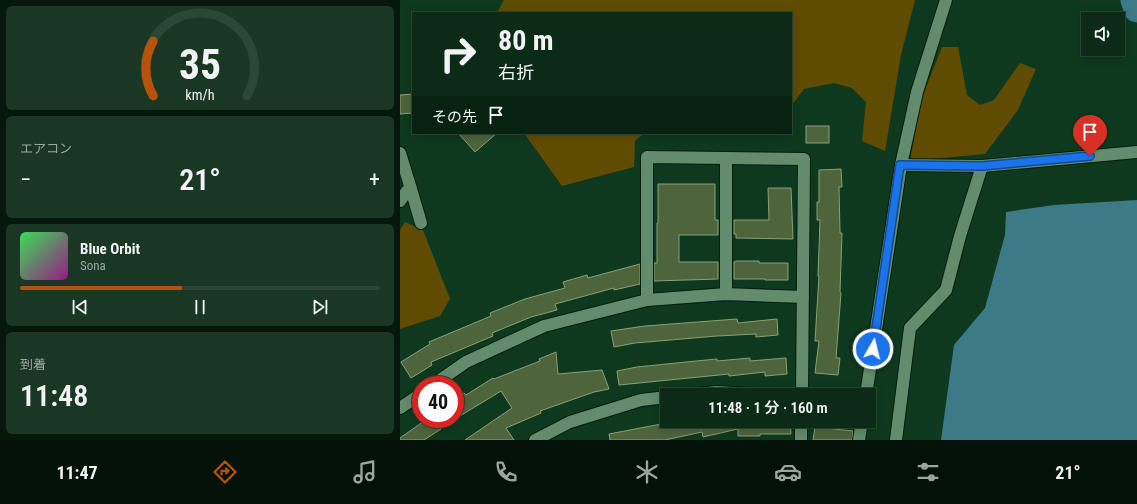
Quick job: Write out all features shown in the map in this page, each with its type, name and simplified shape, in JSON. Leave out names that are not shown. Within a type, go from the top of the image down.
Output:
[{"type":"street","points":[[867,388],[900,165],[917,92],[946,0]]},
{"type":"street","points":[[900,165],[982,166],[1137,152]]},
{"type":"street","points":[[400,153],[420,223]]},
{"type":"street","points":[[647,300],[647,156],[804,159],[802,388]]},
{"type":"street","points":[[726,158],[726,294]]},
{"type":"street","points":[[896,440],[910,328],[946,290],[960,236],[982,166]]},
{"type":"street","points":[[400,201],[407,191],[411,190]]},
{"type":"street","points":[[447,376],[466,362],[544,326],[647,300],[726,294],[802,297]]},
{"type":"street","points":[[535,440],[570,422],[641,400],[660,398]]},
{"type":"street","points":[[400,408],[412,400]]},
{"type":"street","points":[[801,440],[802,428]]},
{"type":"street","points":[[859,440],[861,428]]},
{"type":"shaded area","points":[[504,0],[915,0],[901,55],[885,151],[862,141],[866,102],[852,88],[834,83],[804,89],[792,105],[792,12],[498,12]]},
{"type":"shaded area","points":[[942,47],[958,47],[967,95],[980,105],[994,100],[1020,63],[1036,69],[1018,110],[985,154],[910,161],[921,100]]},
{"type":"shaded area","points":[[525,134],[643,134],[635,141],[634,167],[562,186]]},
{"type":"shaded area","points":[[405,222],[423,230],[450,299],[440,316],[400,329],[400,230]]},
{"type":"water","points":[[1137,200],[1137,440],[941,440],[954,345],[985,308],[1005,235],[1006,212],[1054,205]]},
{"type":"building","points":[[412,94],[412,113],[400,114],[400,95]]},
{"type":"building","points":[[806,126],[829,126],[829,143],[806,143]]},
{"type":"building","points":[[459,134],[496,134],[475,152]]},
{"type":"building","points":[[841,169],[842,187],[839,187],[840,233],[842,233],[841,293],[836,358],[840,358],[838,375],[815,373],[819,341],[815,341],[819,276],[820,220],[817,220],[817,202],[819,202],[819,170]]},
{"type":"building","points":[[658,184],[715,184],[715,220],[718,220],[718,235],[679,235],[679,262],[718,262],[718,279],[654,281],[654,263],[657,263]]},
{"type":"building","points":[[768,188],[791,188],[793,239],[736,238],[736,234],[734,234],[734,220],[769,220]]},
{"type":"building","points":[[734,262],[788,263],[788,280],[734,279]]},
{"type":"building","points":[[640,264],[640,284],[614,290],[614,288],[555,304],[557,310],[531,317],[492,333],[493,336],[431,362],[432,365],[411,378],[401,362],[430,344],[429,342],[491,316],[490,313],[525,299],[565,288],[563,282],[587,275],[588,278]]},
{"type":"building","points":[[737,319],[738,323],[777,319],[778,335],[756,337],[756,334],[717,336],[635,343],[614,347],[611,331],[645,326]]},
{"type":"building","points":[[556,352],[558,374],[602,370],[609,389],[594,392],[540,411],[541,413],[506,428],[514,440],[465,440],[512,408],[501,391],[464,414],[464,393],[466,395],[493,378],[494,379],[540,361],[539,359]]},
{"type":"building","points":[[750,358],[750,361],[786,358],[787,374],[765,376],[765,372],[729,376],[729,374],[619,385],[617,371],[637,367],[686,362]]},
{"type":"building","points":[[660,424],[660,428],[791,428],[791,434],[738,436],[738,429],[703,437],[702,432],[665,440],[610,440],[609,434]]},
{"type":"building","points":[[414,428],[441,429],[424,440],[400,440],[400,438]]},
{"type":"building","points":[[815,428],[853,431],[852,440],[813,440]]},
{"type":"waterway","points":[[1134,0],[1137,9]]},
{"type":"route","points":[[873,349],[900,165],[982,166],[1090,156]]}]
